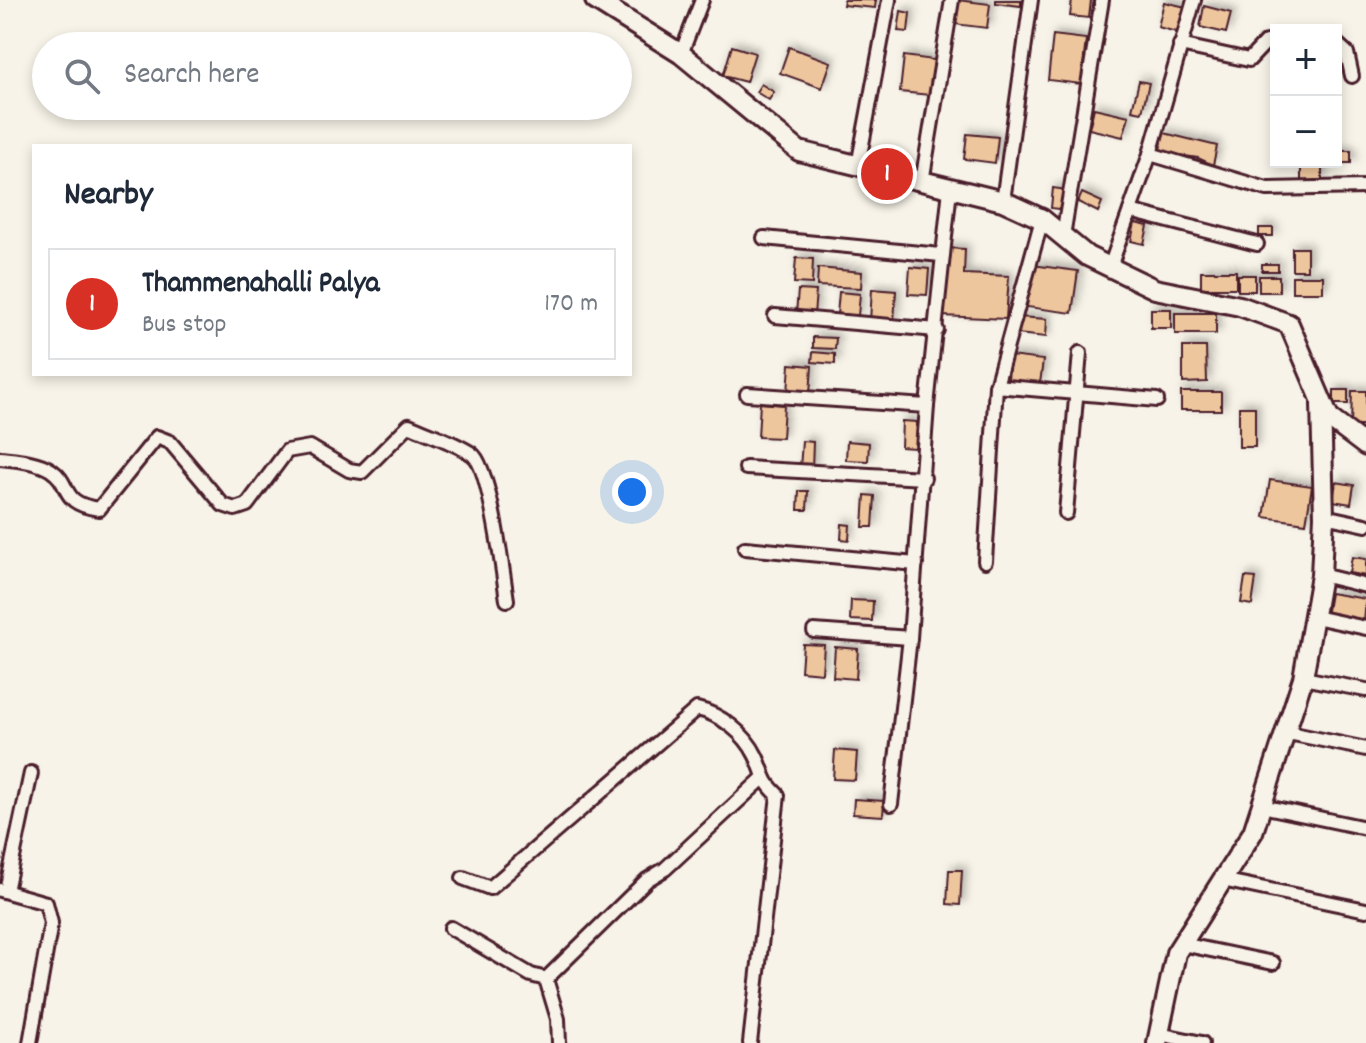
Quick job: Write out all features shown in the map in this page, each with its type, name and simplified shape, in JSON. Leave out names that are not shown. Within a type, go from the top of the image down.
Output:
[{"type":"street","points":[[595,0],[681,54],[799,151],[1003,201],[1042,219],[1087,256],[1155,289],[1240,306],[1289,324],[1329,418],[1366,446]]},
{"type":"street","points":[[681,54],[702,0]]},
{"type":"street","points":[[858,166],[889,0]]},
{"type":"street","points":[[922,182],[952,0]]},
{"type":"street","points":[[1003,201],[1031,0]]},
{"type":"street","points":[[1063,236],[1102,0]]},
{"type":"street","points":[[1110,267],[1150,154],[1194,0]]},
{"type":"street","points":[[1180,45],[1249,60],[1266,42],[1270,42]]},
{"type":"street","points":[[1342,48],[1347,53],[1352,76]]},
{"type":"street","points":[[1150,154],[1267,189],[1366,187]]},
{"type":"street","points":[[891,804],[910,638],[927,406],[950,189]]},
{"type":"street","points":[[1130,211],[1257,244]]},
{"type":"street","points":[[985,561],[996,386],[1042,219]]},
{"type":"street","points":[[764,238],[941,255]]},
{"type":"street","points":[[775,316],[937,330]]},
{"type":"street","points":[[1066,513],[1080,353]]},
{"type":"street","points":[[996,386],[1157,400]]},
{"type":"street","points":[[747,394],[927,406]]},
{"type":"street","points":[[1202,1043],[1158,1038],[1176,953],[1253,832],[1303,678],[1321,575],[1324,516],[1321,400]]},
{"type":"street","points":[[0,458],[42,466],[55,473],[66,495],[82,506],[99,509],[157,437],[170,442],[223,505],[235,509],[247,505],[287,451],[310,447],[349,470],[362,472],[409,425],[475,455],[495,521],[507,600]]},
{"type":"street","points":[[746,468],[924,478]]},
{"type":"street","points":[[1324,516],[1366,525]]},
{"type":"street","points":[[745,548],[916,564]]},
{"type":"street","points":[[1321,575],[1366,586]]},
{"type":"street","points":[[1315,617],[1366,628]]},
{"type":"street","points":[[814,631],[910,638]]},
{"type":"street","points":[[1303,678],[1366,690]]},
{"type":"street","points":[[463,878],[490,888],[697,709],[719,714],[755,755],[762,779],[778,795],[750,1043]]},
{"type":"street","points":[[1284,732],[1366,749]]},
{"type":"street","points":[[30,1043],[51,923],[46,903],[3,890],[31,773]]},
{"type":"street","points":[[546,979],[647,880],[665,869],[762,779]]},
{"type":"street","points":[[1262,806],[1366,828]]},
{"type":"street","points":[[1222,880],[1366,910]]},
{"type":"street","points":[[451,928],[531,975],[546,979]]},
{"type":"street","points":[[1182,944],[1273,963]]},
{"type":"street","points":[[546,979],[558,1019],[559,1043]]},
{"type":"building","points":[[844,0],[876,0],[875,8],[843,5]]},
{"type":"building","points":[[957,0],[990,4],[987,28],[954,24]]},
{"type":"building","points":[[996,0],[1021,0],[1021,6],[996,3]]},
{"type":"building","points":[[1072,0],[1091,0],[1089,18],[1070,16]]},
{"type":"building","points":[[1164,2],[1186,7],[1180,33],[1158,27]]},
{"type":"building","points":[[1204,6],[1231,13],[1226,33],[1200,27]]},
{"type":"building","points":[[901,11],[910,13],[908,32],[898,31]]},
{"type":"building","points":[[1053,35],[1086,39],[1081,84],[1048,80]]},
{"type":"building","points":[[732,46],[755,53],[746,82],[723,76]]},
{"type":"building","points":[[789,47],[831,62],[822,88],[780,73]]},
{"type":"building","points":[[904,56],[934,60],[930,95],[900,92]]},
{"type":"building","points":[[1139,81],[1149,83],[1142,112],[1132,110]]},
{"type":"building","points":[[761,84],[774,92],[769,100],[756,92]]},
{"type":"building","points":[[1094,108],[1129,116],[1123,137],[1089,129]]},
{"type":"building","points":[[1164,133],[1217,146],[1213,165],[1198,158],[1159,152]]},
{"type":"building","points":[[967,134],[998,137],[995,163],[964,159]]},
{"type":"building","points":[[1342,151],[1351,151],[1351,163],[1342,163]]},
{"type":"building","points":[[1301,168],[1322,168],[1322,181],[1301,181]]},
{"type":"building","points":[[1053,188],[1067,190],[1065,210],[1051,208]]},
{"type":"building","points":[[1082,193],[1102,202],[1098,212],[1078,202]]},
{"type":"building","points":[[1135,223],[1148,226],[1144,244],[1131,241]]},
{"type":"building","points":[[1259,228],[1273,228],[1273,236],[1259,236]]},
{"type":"building","points":[[946,248],[965,249],[964,274],[1009,276],[1006,319],[942,316]]},
{"type":"building","points":[[1292,248],[1307,248],[1307,270],[1292,270]]},
{"type":"building","points":[[796,258],[813,259],[812,284],[794,283]]},
{"type":"building","points":[[1262,264],[1278,264],[1278,271],[1262,271]]},
{"type":"building","points":[[1032,265],[1078,271],[1072,313],[1027,307]]},
{"type":"building","points":[[910,267],[929,269],[927,295],[908,294]]},
{"type":"building","points":[[818,268],[862,272],[861,288],[817,286]]},
{"type":"building","points":[[1201,271],[1236,271],[1236,288],[1201,288]]},
{"type":"building","points":[[1238,275],[1255,275],[1255,291],[1238,291]]},
{"type":"building","points":[[1259,276],[1279,276],[1279,292],[1259,292]]},
{"type":"building","points":[[1292,276],[1323,276],[1323,292],[1292,292]]},
{"type":"building","points":[[872,289],[896,291],[894,322],[870,321]]},
{"type":"building","points":[[798,290],[816,291],[814,315],[796,314]]},
{"type":"building","points":[[839,292],[860,294],[858,316],[837,315]]},
{"type":"building","points":[[1151,309],[1171,309],[1171,328],[1151,328]]},
{"type":"building","points":[[1175,313],[1216,313],[1216,334],[1175,334]]},
{"type":"building","points":[[1018,317],[1047,319],[1046,337],[1017,334]]},
{"type":"building","points":[[813,337],[836,338],[835,349],[813,348]]},
{"type":"building","points":[[1183,347],[1206,347],[1207,382],[1183,383]]},
{"type":"building","points":[[813,352],[835,354],[835,364],[812,362]]},
{"type":"building","points":[[1010,356],[1043,360],[1040,384],[1008,380]]},
{"type":"building","points":[[790,364],[812,366],[810,394],[788,393]]},
{"type":"building","points":[[1334,390],[1348,390],[1348,404],[1334,404]]},
{"type":"building","points":[[1352,391],[1366,391],[1366,426],[1351,426]]},
{"type":"building","points":[[1181,392],[1221,392],[1221,410],[1181,410]]},
{"type":"building","points":[[760,403],[784,405],[782,438],[758,437]]},
{"type":"building","points":[[1239,407],[1255,407],[1255,447],[1239,447]]},
{"type":"building","points":[[902,421],[917,422],[915,448],[901,447]]},
{"type":"building","points":[[802,441],[813,442],[812,470],[800,469]]},
{"type":"building","points":[[847,441],[869,443],[868,461],[846,460]]},
{"type":"building","points":[[1270,480],[1312,486],[1306,523],[1264,517]]},
{"type":"building","points":[[1336,482],[1354,485],[1351,504],[1333,501]]},
{"type":"building","points":[[799,491],[808,491],[807,510],[798,510]]},
{"type":"building","points":[[865,495],[875,496],[873,527],[863,527]]},
{"type":"building","points":[[842,524],[850,525],[849,540],[841,539]]},
{"type":"building","points":[[1352,557],[1366,559],[1366,576],[1349,573]]},
{"type":"building","points":[[1245,577],[1256,578],[1252,605],[1241,603]]},
{"type":"building","points":[[1330,593],[1366,599],[1364,623],[1326,616]]},
{"type":"building","points":[[851,600],[873,601],[872,621],[850,620]]},
{"type":"building","points":[[803,644],[824,645],[822,673],[801,671]]},
{"type":"building","points":[[835,647],[858,649],[856,679],[833,677]]},
{"type":"building","points":[[835,750],[857,752],[855,780],[833,779]]},
{"type":"building","points":[[854,799],[884,801],[883,816],[853,814]]},
{"type":"building","points":[[949,870],[962,870],[960,905],[947,904]]},
{"type":"place","name":"Thammenahalli Palya","points":[[887,174]]}]
